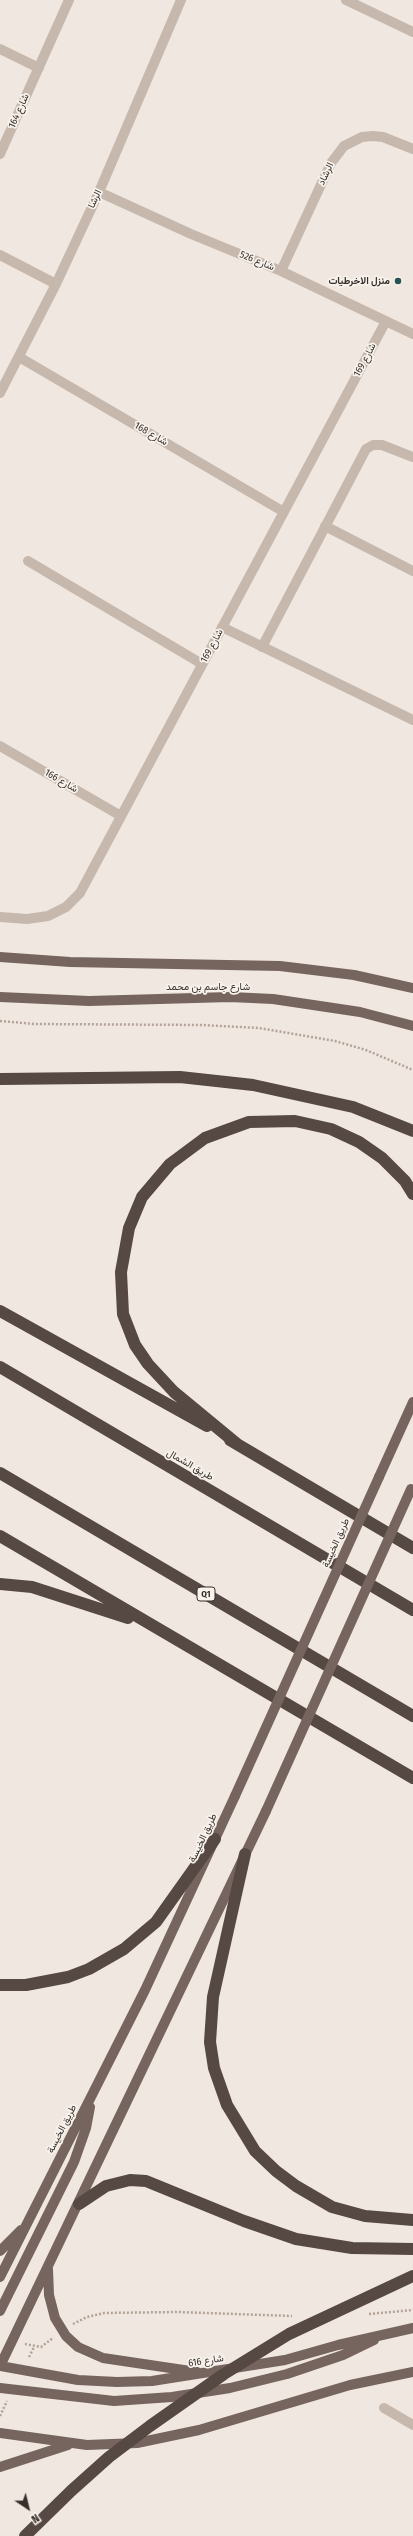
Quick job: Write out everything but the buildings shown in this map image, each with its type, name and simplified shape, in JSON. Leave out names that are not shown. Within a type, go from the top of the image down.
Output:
[{"type":"highway","points":[[0,1079],[180,1077],[254,1085],[353,1107],[413,1131]]},
{"type":"highway","points":[[237,1444],[174,1392],[148,1364],[135,1345],[123,1314],[121,1272],[129,1228],[142,1197],[170,1164],[205,1138],[249,1122],[295,1121],[331,1129],[359,1142],[382,1158],[405,1181],[413,1194]]},
{"type":"highway","points":[[0,1311],[237,1444],[413,1548]]},
{"type":"highway","name":"طريق الشمال","points":[[0,1367],[413,1610]]},
{"type":"highway","name":"Q1","points":[[0,1473],[413,1716]]},
{"type":"highway","points":[[0,1536],[151,1626],[413,1778]]},
{"type":"highway","points":[[0,1584],[32,1587],[151,1626]]},
{"type":"highway","points":[[0,1985],[26,1985],[68,1977],[89,1969],[124,1949],[156,1922],[215,1840]]},
{"type":"highway","points":[[245,1854],[213,1997],[210,2042],[214,2068],[227,2105],[255,2150],[276,2171],[296,2186],[339,2208],[364,2216],[413,2220]]},
{"type":"highway","points":[[79,2204],[112,2184],[130,2180],[146,2181],[244,2221],[296,2239],[352,2248],[413,2249]]},
{"type":"highway","points":[[25,2536],[70,2491],[109,2458],[150,2426],[224,2374],[295,2331],[413,2276]]},
{"type":"main road","points":[[0,957],[70,962],[280,966],[354,975],[413,988]]},
{"type":"main road","name":"شارع جاسم بن محمد","points":[[0,997],[89,1001],[230,998],[273,999],[360,1012],[413,1026]]},
{"type":"main road","name":"طريق الخيسة","points":[[0,2277],[145,1990],[215,1840],[413,1402]]},
{"type":"main road","points":[[0,2366],[79,2204],[266,1811],[412,1487]]},
{"type":"main road","points":[[0,2312],[74,2162],[86,2128],[92,2096]]},
{"type":"main road","points":[[0,2251],[29,2221]]},
{"type":"main road","points":[[48,2267],[50,2305],[58,2325],[78,2347],[103,2358],[206,2373]]},
{"type":"main road","name":"شارع 616","points":[[0,2366],[53,2377],[117,2382],[152,2381],[285,2360],[396,2331],[413,2328]]},
{"type":"main road","points":[[0,2388],[114,2401],[172,2397],[230,2388],[287,2374],[343,2355],[396,2331]]},
{"type":"main road","points":[[0,2432],[73,2443],[115,2445],[169,2437],[350,2385],[413,2372]]},
{"type":"main road","points":[[0,2467],[29,2456],[73,2443]]},
{"type":"street","name":"شارع 164","points":[[0,154],[69,0]]},
{"type":"street","name":"الرشا","points":[[0,393],[56,284],[99,192],[181,0]]},
{"type":"street","points":[[346,0],[413,32]]},
{"type":"street","points":[[0,49],[39,68]]},
{"type":"street","name":"الرشاد","points":[[281,271],[331,163],[344,146],[362,136],[373,136],[388,138],[413,149]]},
{"type":"street","name":"شارع 526","points":[[99,192],[191,234],[281,271],[413,334]]},
{"type":"street","points":[[0,255],[56,284]]},
{"type":"street","name":"شارع 169","points":[[0,916],[37,918],[57,913],[70,904],[80,893],[386,321]]},
{"type":"street","name":"شارع 168","points":[[19,357],[284,512]]},
{"type":"street","points":[[262,647],[366,449],[373,445],[382,444],[413,457]]},
{"type":"street","points":[[325,526],[413,571]]},
{"type":"street","points":[[28,561],[202,664]]},
{"type":"street","points":[[222,627],[413,720]]},
{"type":"street","name":"شارع 166","points":[[0,746],[121,816]]},
{"type":"street","points":[[384,2408],[413,2425]]},
{"type":"path","points":[[0,1021],[35,1024],[202,1024],[259,1028],[335,1041],[366,1050],[413,1070]]},
{"type":"path","points":[[363,2314],[413,2310]]},
{"type":"path","points":[[12,2340],[41,2347],[62,2330],[87,2317],[104,2313],[178,2312],[295,2316]]},
{"type":"place","name":"منزل الاخرطيات","points":[[398,281]]}]
